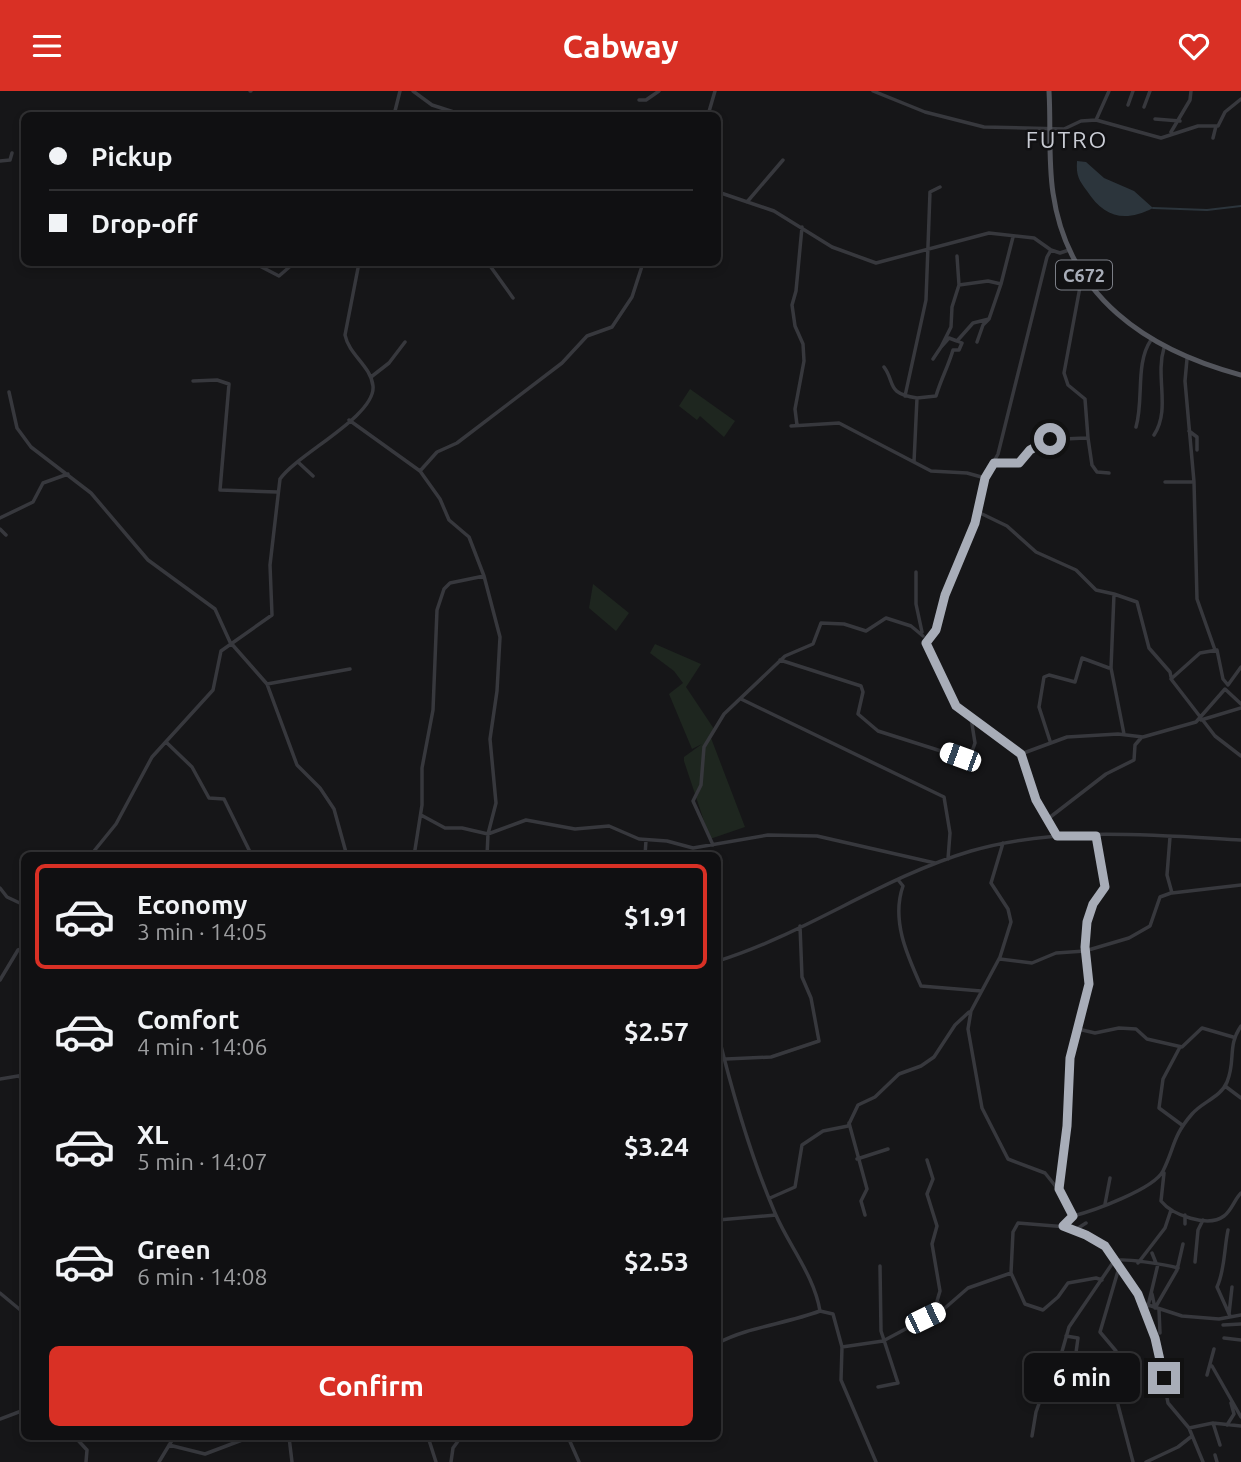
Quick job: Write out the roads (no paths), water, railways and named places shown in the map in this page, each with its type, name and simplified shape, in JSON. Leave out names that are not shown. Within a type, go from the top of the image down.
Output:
[{"type":"main road","name":"C672","points":[[1049,91],[1053,192],[1062,235],[1088,281],[1130,326],[1164,348],[1188,359],[1241,375]]},
{"type":"street","points":[[395,112],[400,91]]},
{"type":"street","points":[[413,91],[432,105],[454,112]]},
{"type":"street","points":[[639,100],[649,99],[659,91]]},
{"type":"street","points":[[709,112],[715,91]]},
{"type":"street","points":[[873,91],[916,109],[975,125],[1064,129],[1081,121],[1096,120],[1161,138],[1198,126],[1216,126]]},
{"type":"street","points":[[1096,120],[1109,91]]},
{"type":"street","points":[[1128,105],[1133,91]]},
{"type":"street","points":[[1144,107],[1150,91]]},
{"type":"street","points":[[1171,132],[1180,121],[1191,91]]},
{"type":"street","points":[[1213,138],[1216,126],[1225,111],[1241,99]]},
{"type":"street","points":[[1155,119],[1180,121]]},
{"type":"street","points":[[0,161],[10,160],[12,153]]},
{"type":"street","points":[[747,201],[783,160]]},
{"type":"street","points":[[905,396],[924,312],[930,192],[940,187]]},
{"type":"street","points":[[721,193],[774,211],[832,247],[876,263],[982,233],[1039,239],[1057,253],[1069,250]]},
{"type":"street","points":[[797,425],[794,409],[804,361],[803,344],[795,327],[792,305],[796,291],[802,227]]},
{"type":"street","points":[[977,342],[983,325],[989,320],[1013,237]]},
{"type":"street","points":[[926,643],[936,630],[943,601],[978,512],[985,478],[994,463],[1051,250]]},
{"type":"street","points":[[933,359],[951,327],[952,307],[959,285],[957,256]]},
{"type":"street","points":[[260,266],[279,275],[290,266]]},
{"type":"street","points":[[93,852],[117,824],[145,768],[214,690],[219,654],[230,642],[264,622],[273,613],[270,565],[277,492],[283,474],[371,400],[374,391],[371,377],[348,346],[345,335],[358,266]]},
{"type":"street","points":[[490,266],[513,298]]},
{"type":"street","points":[[420,471],[437,452],[457,443],[562,363],[587,336],[612,327],[633,296],[642,266]]},
{"type":"street","points":[[959,285],[988,281],[1001,284]]},
{"type":"street","points":[[1088,281],[1080,287],[1064,370],[1068,385],[1085,399],[1092,465],[1097,472],[1109,473]]},
{"type":"street","points":[[957,341],[973,323],[989,320]]},
{"type":"street","points":[[884,367],[890,386],[905,396],[936,396],[940,380],[952,360],[953,350],[958,350],[962,343],[949,338],[940,347]]},
{"type":"street","points":[[1136,427],[1141,407],[1144,353],[1151,340]]},
{"type":"street","points":[[371,377],[389,363],[405,342]]},
{"type":"street","points":[[1154,435],[1162,422],[1161,362],[1164,348]]},
{"type":"street","points":[[1021,754],[1050,741],[1071,736],[1124,734],[1143,737],[1241,706],[1226,687],[1219,652],[1215,650],[1197,599],[1194,482],[1184,371],[1188,359]]},
{"type":"street","points":[[193,381],[217,380],[229,384],[220,491],[277,492]]},
{"type":"street","points":[[9,392],[17,428],[39,454],[68,474],[104,506],[148,560],[212,605],[230,642],[267,684],[297,765],[320,788],[334,809],[346,852]]},
{"type":"street","points":[[914,462],[917,398]]},
{"type":"street","points":[[349,420],[420,471],[440,499],[449,520],[469,537],[484,576],[500,637],[497,691],[490,739],[496,803],[488,834],[487,852]]},
{"type":"street","points":[[791,426],[839,423],[933,472],[967,473],[985,478]]},
{"type":"street","points":[[1189,431],[1197,437],[1197,450]]},
{"type":"street","points":[[994,463],[1019,463],[1030,450],[1048,440],[1087,437]]},
{"type":"street","points":[[298,462],[313,476]]},
{"type":"street","points":[[0,518],[31,504],[43,483],[68,474]]},
{"type":"street","points":[[1165,482],[1194,482]]},
{"type":"street","points":[[978,512],[1007,526],[1036,551],[1076,571],[1096,590],[1137,602],[1149,648],[1170,672],[1171,678],[1217,739],[1241,756]]},
{"type":"street","points":[[0,529],[6,535]]},
{"type":"street","points":[[916,572],[916,604],[923,636],[953,703],[1021,754],[1036,800],[1057,836]]},
{"type":"street","points":[[415,852],[421,815],[421,773],[433,710],[437,610],[444,589],[450,583],[484,576]]},
{"type":"street","points":[[1114,594],[1111,668],[1124,734]]},
{"type":"street","points":[[713,845],[693,800],[701,785],[706,744],[724,714],[780,660],[813,644],[818,625],[822,622],[866,631],[886,618],[915,628],[923,636]]},
{"type":"street","points":[[1171,678],[1197,654],[1215,650]]},
{"type":"street","points":[[1050,741],[1039,707],[1044,677],[1052,675],[1075,682],[1082,658],[1111,668]]},
{"type":"street","points":[[780,660],[861,686],[863,692],[858,714],[876,730],[966,759],[975,743],[971,717]]},
{"type":"street","points":[[1201,719],[1202,712],[1241,667]]},
{"type":"street","points":[[267,684],[350,669]]},
{"type":"street","points":[[741,699],[944,797],[950,834],[948,859]]},
{"type":"street","points":[[1049,819],[1106,774],[1134,760],[1135,745],[1143,737]]},
{"type":"street","points":[[166,742],[192,767],[209,798],[222,798],[250,852]]},
{"type":"street","points":[[421,815],[445,828],[462,828],[488,834],[517,822],[533,820],[575,829],[612,826],[646,840],[667,841],[693,848],[768,835],[817,836],[937,863]]},
{"type":"street","points":[[721,960],[937,863],[1003,843],[1057,836],[1241,840]]},
{"type":"street","points":[[1059,1189],[1067,1126],[1070,1058],[1089,984],[1085,951],[1089,913],[1105,887],[1096,836]]},
{"type":"street","points":[[1170,837],[1167,875],[1171,893]]},
{"type":"street","points":[[645,852],[646,840]]},
{"type":"street","points":[[1003,843],[991,883],[1011,915],[1000,958],[971,1011],[968,1029],[980,1099],[986,1119],[1008,1159],[1044,1171],[1059,1189],[1073,1216]]},
{"type":"street","points":[[898,881],[902,886],[899,908],[905,951],[921,986],[981,991]]},
{"type":"street","points":[[1000,958],[1029,964],[1056,953],[1085,951],[1130,937],[1149,927],[1161,895],[1241,885]]},
{"type":"street","points":[[0,888],[7,897],[21,904]]},
{"type":"street","points":[[725,1059],[771,1057],[819,1041],[811,998],[802,977],[800,926]]},
{"type":"street","points":[[0,981],[21,949]]},
{"type":"street","points":[[769,1198],[795,1187],[802,1145],[823,1131],[846,1128],[860,1104],[873,1098],[900,1074],[932,1059],[958,1022],[971,1011]]},
{"type":"street","points":[[1241,1026],[1233,1037],[1231,1068],[1225,1086],[1182,1125],[1171,1145],[1159,1195],[1163,1204],[1171,1210],[1203,1220],[1222,1217],[1241,1193]]},
{"type":"street","points":[[1077,1029],[1095,1033],[1121,1027],[1138,1029],[1147,1039],[1180,1046],[1187,1044],[1202,1028],[1233,1037]]},
{"type":"street","points":[[721,1045],[738,1116],[776,1215],[804,1267],[820,1311]]},
{"type":"street","points":[[1180,1046],[1167,1067],[1158,1108],[1182,1125]]},
{"type":"street","points":[[0,1079],[21,1075]]},
{"type":"street","points":[[1225,1086],[1241,1098]]},
{"type":"street","points":[[849,1122],[867,1189],[861,1201],[865,1215]]},
{"type":"street","points":[[857,1159],[888,1149]]},
{"type":"street","points":[[927,1160],[933,1179],[928,1194],[937,1226],[932,1244],[940,1291],[937,1301],[943,1309]]},
{"type":"street","points":[[1063,1226],[1073,1216],[1150,1185],[1164,1168]]},
{"type":"street","points":[[1105,1203],[1110,1178]]},
{"type":"street","points":[[1138,1263],[1166,1228],[1171,1210]]},
{"type":"street","points":[[721,1220],[776,1215]]},
{"type":"street","points":[[1185,1215],[1185,1224]]},
{"type":"street","points":[[1195,1262],[1203,1220]]},
{"type":"street","points":[[1102,1280],[1096,1277],[1068,1283],[1058,1297],[1043,1310],[1025,1304],[1011,1273],[1016,1224],[1035,1222],[1063,1226],[1102,1244],[1142,1303],[1156,1340],[1168,1403],[1189,1428],[1202,1462]]},
{"type":"street","points":[[1075,1230],[1086,1223]]},
{"type":"street","points":[[1228,1230],[1222,1262],[1224,1271],[1217,1287],[1230,1316]]},
{"type":"street","points":[[1157,1309],[1178,1268],[1183,1244]]},
{"type":"street","points":[[1148,1306],[1157,1263],[1152,1253]]},
{"type":"street","points":[[1032,1436],[1035,1412],[1066,1336],[1075,1317],[1114,1261],[1123,1257],[1138,1263],[1157,1263],[1178,1268]]},
{"type":"street","points":[[878,1387],[898,1383],[880,1322],[880,1266]]},
{"type":"street","points":[[1117,1266],[1116,1283],[1100,1332],[1116,1351],[1118,1405],[1133,1462]]},
{"type":"street","points":[[842,1347],[884,1341],[943,1309],[974,1285],[1011,1273]]},
{"type":"street","points":[[1230,1316],[1232,1287]]},
{"type":"street","points":[[0,1293],[21,1310]]},
{"type":"street","points":[[1152,1294],[1160,1333]]},
{"type":"street","points":[[1142,1303],[1182,1316],[1219,1319],[1241,1315]]},
{"type":"street","points":[[721,1342],[733,1338],[741,1331],[820,1311],[833,1314],[842,1347],[841,1380],[876,1462]]},
{"type":"street","points":[[1223,1325],[1241,1324]]},
{"type":"street","points":[[1066,1336],[1077,1338],[1075,1360],[1079,1368],[1079,1380]]},
{"type":"street","points":[[1224,1338],[1241,1340]]},
{"type":"street","points":[[1207,1375],[1212,1366],[1214,1349]]},
{"type":"street","points":[[1212,1366],[1241,1417]]},
{"type":"street","points":[[1227,1425],[1234,1414],[1231,1403]]},
{"type":"street","points":[[0,1419],[21,1411]]},
{"type":"street","points":[[1189,1428],[1213,1423],[1241,1426]]},
{"type":"street","points":[[1213,1423],[1220,1445]]},
{"type":"street","points":[[1146,1462],[1178,1447],[1192,1436]]},
{"type":"street","points":[[78,1440],[87,1450],[86,1462]]},
{"type":"street","points":[[159,1462],[172,1440]]},
{"type":"street","points":[[169,1444],[205,1454],[242,1440]]},
{"type":"street","points":[[289,1440],[292,1462]]},
{"type":"street","points":[[429,1440],[436,1462]]},
{"type":"street","points":[[451,1462],[453,1448],[459,1440]]},
{"type":"street","points":[[569,1440],[579,1462]]},
{"type":"street","points":[[1215,1455],[1217,1462]]},
{"type":"waterway","points":[[1153,208],[1207,210],[1241,206]]},
{"type":"district","name":"FUTRO","points":[[1067,139]]}]
